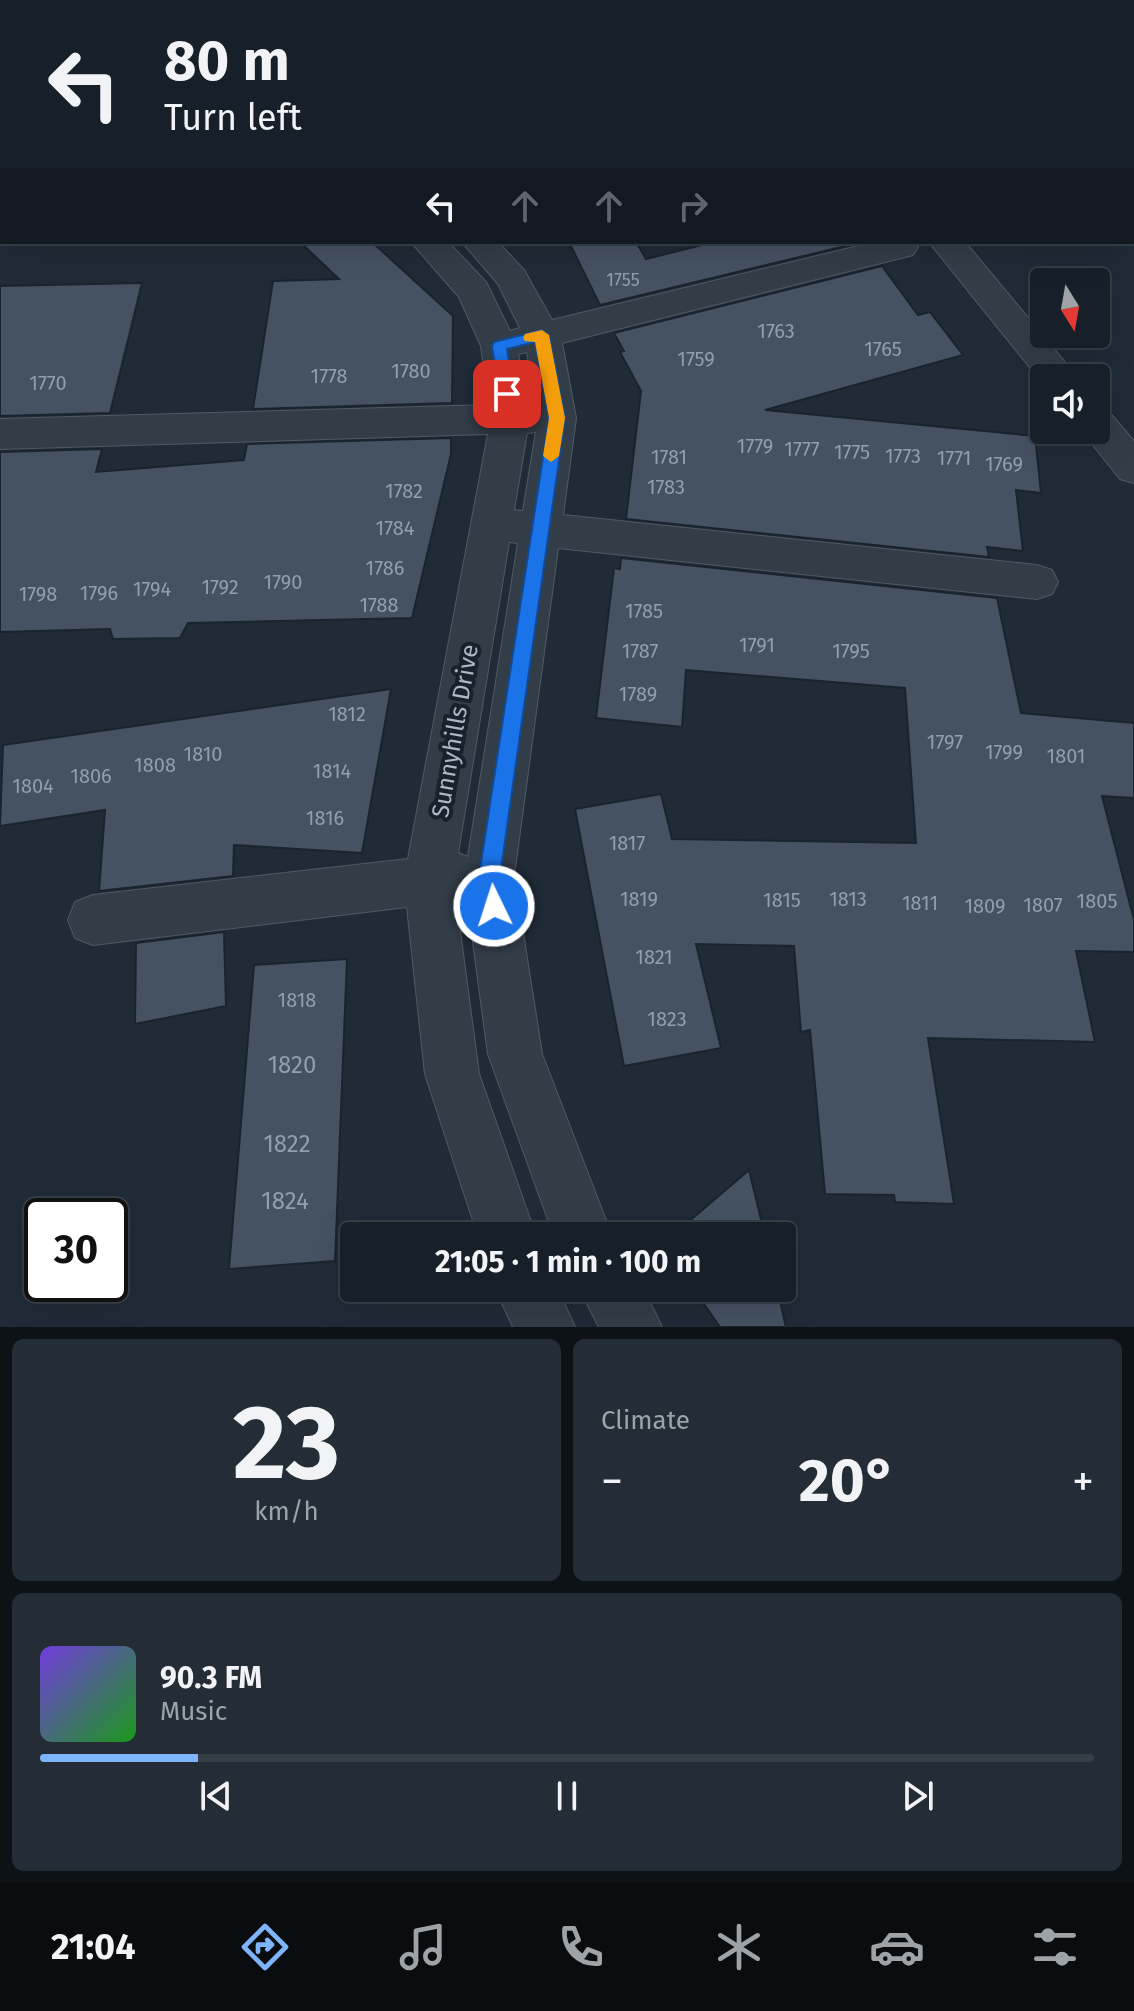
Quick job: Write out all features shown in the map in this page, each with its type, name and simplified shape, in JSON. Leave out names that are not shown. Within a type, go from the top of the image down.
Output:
[{"type":"street","name":"Sunnyhills Drive","points":[[430,244],[520,340],[557,418],[489,876],[515,1054],[578,1222]]},
{"type":"street","name":"Sunnyhills Drive","points":[[481,244],[512,278],[520,340],[510,418],[429,879],[452,1074],[502,1222]]},
{"type":"street","points":[[948,244],[1047,364]]},
{"type":"street","points":[[520,340],[901,247]]},
{"type":"street","points":[[0,434],[557,418]]},
{"type":"street","points":[[1110,439],[1134,468]]},
{"type":"street","points":[[491,524],[1037,582]]},
{"type":"street","points":[[93,920],[429,879],[489,876]]},
{"type":"street","points":[[532,1302],[545,1327]]},
{"type":"street","points":[[617,1302],[632,1327]]},
{"type":"building","points":[[302,244],[374,244],[453,316],[452,403],[253,409],[273,281],[339,279]]},
{"type":"building","points":[[570,244],[637,244],[646,259],[706,244],[854,244],[600,305]]},
{"type":"building","points":[[882,266],[918,315],[930,312],[963,355],[765,410],[1030,436],[1030,444],[1036,444],[1041,493],[1016,490],[1023,551],[987,547],[989,557],[626,519],[641,391],[620,352],[624,351],[614,333]]},
{"type":"building","points":[[142,283],[110,413],[0,416],[0,286]]},
{"type":"building","points":[[451,438],[451,454],[412,618],[188,623],[180,638],[113,639],[110,629],[0,632],[0,452],[102,449],[96,472],[244,460],[247,444]]},
{"type":"building","points":[[621,558],[997,598],[1021,713],[1134,723],[1134,798],[1102,796],[1134,920],[1134,952],[1076,951],[1095,1042],[928,1038],[954,1204],[895,1202],[894,1195],[825,1194],[810,1030],[801,1032],[794,946],[696,944],[721,1048],[624,1066],[575,809],[661,794],[672,839],[916,843],[905,688],[686,670],[682,727],[596,718],[614,568],[620,569]]},
{"type":"building","points":[[391,689],[362,853],[234,845],[233,876],[99,891],[105,810],[0,826],[3,745]]},
{"type":"building","points":[[224,932],[226,1006],[135,1024],[136,943]]},
{"type":"building","points":[[347,959],[335,1261],[229,1269],[254,965]]},
{"type":"building","points":[[749,1170],[762,1222],[688,1222]]},
{"type":"building","points":[[703,1302],[780,1302],[786,1327],[720,1327]]},
{"type":"slow traffic","points":[[531,338],[542,335],[557,418],[551,456]]},
{"type":"route","points":[[494,906],[489,876],[557,418],[542,335],[499,346],[507,394]]}]
